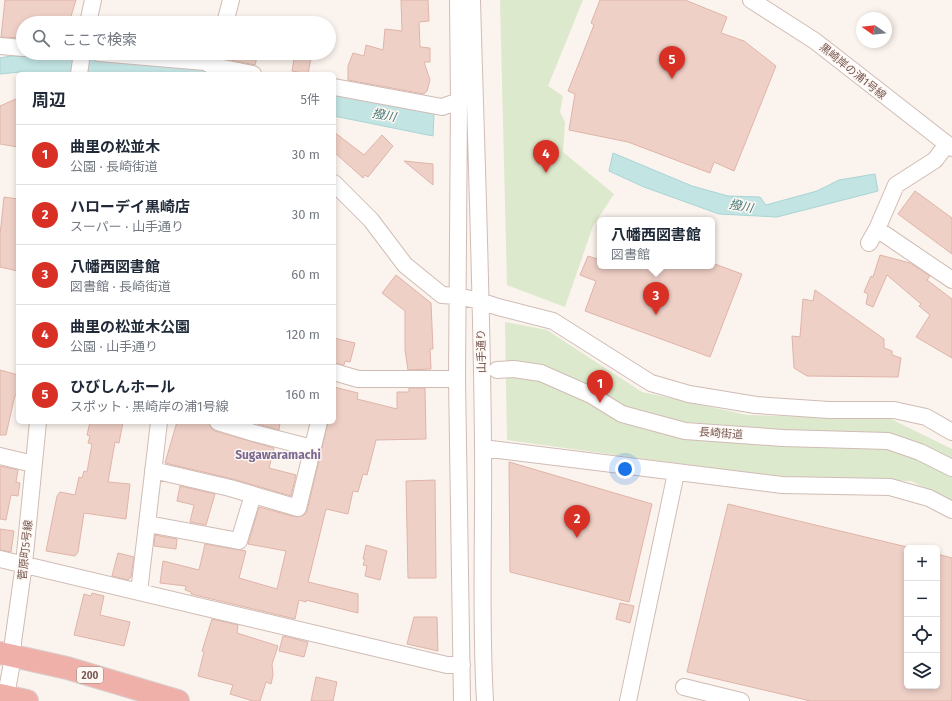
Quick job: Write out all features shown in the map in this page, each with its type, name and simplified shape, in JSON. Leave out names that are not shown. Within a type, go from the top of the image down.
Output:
[{"type":"highway","name":"200","points":[[7,655],[67,668],[178,701]]},
{"type":"highway","points":[[5,693],[27,701]]},
{"type":"street","points":[[90,16],[93,0]]},
{"type":"street","points":[[227,16],[231,0]]},
{"type":"street","points":[[458,0],[459,101],[457,379],[462,701]]},
{"type":"street","name":"山手通り","points":[[472,0],[483,448],[482,649],[485,701]]},
{"type":"street","name":"黒崎岸の浦1号線","points":[[751,0],[815,41],[950,146]]},
{"type":"street","points":[[0,46],[16,47]]},
{"type":"street","points":[[79,72],[81,60]]},
{"type":"street","points":[[181,60],[204,62],[245,72]]},
{"type":"street","points":[[336,87],[442,107],[459,101]]},
{"type":"street","points":[[869,243],[896,185],[935,160],[950,146]]},
{"type":"street","points":[[336,185],[371,220],[405,265],[442,295],[457,296],[480,301],[553,321],[651,383],[689,394],[756,405],[829,410],[894,410],[926,417],[952,432]]},
{"type":"street","points":[[877,228],[952,280]]},
{"type":"street","name":"長崎街道","points":[[498,370],[514,369],[540,373],[591,395],[622,414],[685,431],[783,438],[888,441],[920,452],[952,468]]},
{"type":"street","points":[[336,372],[358,378],[457,379]]},
{"type":"street","name":"菅原町5号線","points":[[5,693],[7,655],[13,642],[24,564],[32,464],[38,424]]},
{"type":"street","points":[[139,592],[159,424]]},
{"type":"street","points":[[224,424],[254,434],[312,448]]},
{"type":"street","points":[[153,470],[254,495],[298,508],[318,424]]},
{"type":"street","points":[[483,448],[782,485],[890,487],[929,498],[952,510]]},
{"type":"street","points":[[0,456],[32,464]]},
{"type":"street","points":[[628,701],[676,473]]},
{"type":"street","points":[[148,524],[239,541],[254,495]]},
{"type":"street","points":[[0,559],[447,665],[462,665]]},
{"type":"street","points":[[684,687],[741,701]]},
{"type":"green space","points":[[500,0],[583,0],[548,86],[563,96],[560,112],[565,122],[563,152],[614,194],[599,217],[597,217],[593,226],[565,307],[507,285]]},
{"type":"green space","points":[[505,322],[547,330],[642,392],[747,415],[891,419],[952,449],[952,501],[911,481],[784,478],[507,440]]},
{"type":"water","points":[[11,56],[16,56],[16,60],[125,61],[182,66],[224,72],[16,72],[0,74],[0,58]]},
{"type":"water","name":"撥川","points":[[336,93],[434,113],[433,136],[336,116]]},
{"type":"water","name":"撥川","points":[[613,153],[692,186],[728,196],[760,197],[766,205],[817,191],[839,180],[875,174],[878,191],[777,217],[719,214],[644,187],[609,171]]},
{"type":"building","points":[[5,0],[76,0],[71,16],[16,16],[16,38],[1,37]]},
{"type":"building","points":[[401,0],[428,0],[429,21],[419,22],[420,47],[430,48],[430,62],[424,62],[430,80],[427,91],[424,94],[348,80],[348,66],[353,53],[364,56],[366,45],[383,50],[385,29],[402,31]]},
{"type":"building","points":[[600,0],[685,0],[727,17],[721,33],[744,41],[776,66],[734,171],[714,162],[710,173],[628,142],[569,130],[575,94],[568,91],[594,25],[591,23]]},
{"type":"building","points":[[231,60],[256,60],[255,65]]},
{"type":"building","points":[[294,60],[311,60],[308,72],[292,71]]},
{"type":"building","points":[[16,99],[16,147],[0,144],[0,106]]},
{"type":"building","points":[[336,134],[364,155],[382,135],[393,146],[368,177],[365,175],[363,178],[336,154]]},
{"type":"building","points":[[404,161],[433,164],[433,185]]},
{"type":"building","points":[[915,191],[952,218],[952,254],[898,214]]},
{"type":"building","points":[[4,197],[16,199],[16,271],[0,267],[0,235]]},
{"type":"building","points":[[880,255],[910,263],[930,276],[927,280],[952,299],[952,358],[916,337],[930,315],[919,306],[921,304],[887,275],[873,307],[866,304],[868,294],[864,292],[871,276],[873,277]]},
{"type":"building","points":[[588,256],[597,259],[597,269],[715,269],[715,264],[742,274],[710,357],[585,311],[596,281],[580,275]]},
{"type":"building","points":[[396,275],[431,303],[433,349],[430,349],[431,369],[408,370],[405,350],[405,311],[382,293]]},
{"type":"building","points":[[815,290],[884,339],[884,348],[892,351],[892,355],[901,358],[898,377],[807,376],[794,368],[792,336],[800,337],[803,299],[813,301]]},
{"type":"building","points":[[336,338],[355,343],[350,362],[345,361],[344,365],[336,363]]},
{"type":"building","points":[[0,370],[16,374],[16,395],[6,435],[0,435]]},
{"type":"building","points":[[336,388],[358,393],[357,399],[397,409],[397,392],[409,392],[409,388],[425,388],[426,439],[376,440],[367,475],[363,474],[358,492],[353,491],[348,514],[326,509],[308,582],[358,594],[358,613],[306,600],[306,602],[299,600],[295,619],[191,594],[191,592],[185,590],[186,586],[160,583],[163,561],[199,570],[205,544],[246,551],[239,578],[277,589],[286,551],[248,544],[259,507],[296,517],[304,515],[307,511],[328,424],[336,424]]},
{"type":"building","points":[[90,424],[123,424],[119,443],[115,442],[108,482],[130,484],[126,519],[84,513],[78,552],[75,556],[46,551],[57,496],[60,492],[75,495],[79,477],[82,478],[84,471],[87,472],[92,444],[88,443],[90,436],[87,435]]},
{"type":"building","points":[[176,424],[210,424],[211,428],[215,431],[274,448],[269,468],[296,475],[291,496],[233,479],[165,463]]},
{"type":"building","points":[[258,424],[280,424],[279,430]]},
{"type":"building","points":[[509,462],[652,504],[629,602],[510,572]]},
{"type":"building","points":[[0,466],[18,470],[16,482],[20,483],[18,496],[11,495],[6,520],[0,519]]},
{"type":"building","points":[[435,480],[436,578],[408,578],[406,481]]},
{"type":"building","points":[[180,486],[215,494],[206,525],[190,522],[194,505],[177,501]]},
{"type":"building","points":[[728,504],[904,546],[904,689],[940,689],[940,555],[952,558],[952,701],[811,701],[687,672]]},
{"type":"building","points":[[0,529],[14,531],[11,552],[0,550]]},
{"type":"building","points":[[155,535],[177,539],[176,549],[154,546]]},
{"type":"building","points":[[366,545],[387,551],[380,580],[365,576],[367,566],[363,565],[365,559],[363,559]]},
{"type":"building","points":[[118,553],[134,557],[131,577],[128,580],[112,576]]},
{"type":"building","points":[[92,593],[104,596],[100,615],[130,622],[124,646],[74,635],[84,594],[91,596]]},
{"type":"building","points":[[620,603],[634,606],[630,623],[616,619]]},
{"type":"building","points":[[414,617],[437,617],[438,651],[407,644]]},
{"type":"building","points":[[212,619],[238,625],[237,633],[278,646],[272,664],[273,675],[271,684],[266,682],[260,701],[253,701],[230,694],[233,685],[198,676],[204,652],[202,651]]},
{"type":"building","points":[[283,636],[308,642],[304,657],[279,651]]},
{"type":"building","points":[[316,677],[337,682],[333,701],[311,701]]},
{"type":"place","name":"ひびしんホール","points":[[672,79]]},
{"type":"place","name":"曲里の松並木公園","points":[[546,173]]},
{"type":"place","name":"八幡西図書館","points":[[656,315]]},
{"type":"place","name":"曲里の松並木","points":[[600,403]]},
{"type":"place","name":"ハローデイ黒崎店","points":[[577,538]]},
{"type":"district","name":"Sugawaramachi","points":[[278,455]]}]
